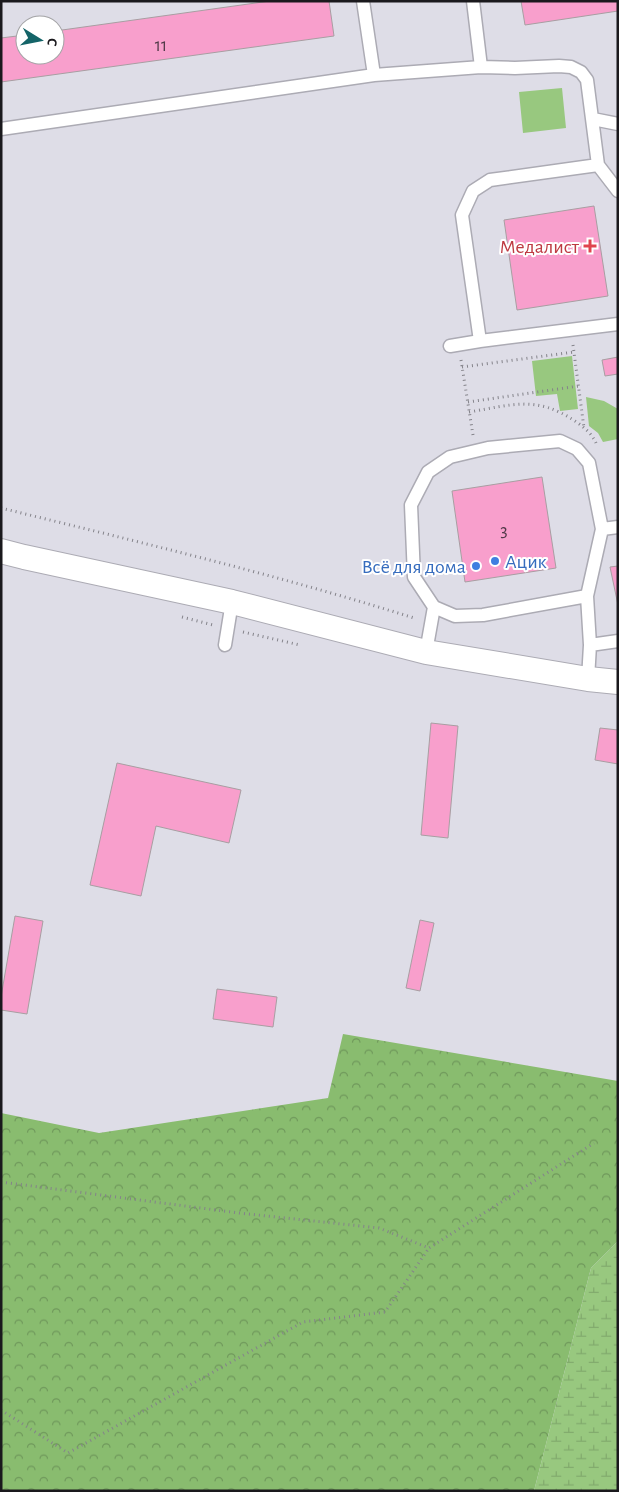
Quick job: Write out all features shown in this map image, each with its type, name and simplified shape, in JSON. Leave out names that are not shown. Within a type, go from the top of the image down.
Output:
[{"type":"street","points":[[1,551],[232,602],[426,652],[588,679],[618,682]]},
{"type":"lane","points":[[363,1],[374,75]]},
{"type":"lane","points":[[473,1],[481,67]]},
{"type":"lane","points":[[1,129],[374,75],[481,67],[559,66],[581,72],[587,80],[598,165],[618,191]]},
{"type":"lane","points":[[593,119],[618,124]]},
{"type":"lane","points":[[480,341],[462,215],[473,191],[490,180],[598,165]]},
{"type":"lane","points":[[455,345],[618,324]]},
{"type":"lane","points":[[587,596],[483,615],[455,616],[434,607],[414,576],[411,505],[428,472],[450,457],[488,448],[560,442],[577,449],[589,463],[602,529],[587,596],[590,645],[588,679]]},
{"type":"lane","points":[[602,529],[618,526]]},
{"type":"lane","points":[[225,645],[232,602]]},
{"type":"lane","points":[[426,652],[434,607]]},
{"type":"lane","points":[[590,645],[618,641]]},
{"type":"path","points":[[572,329],[589,463]]},
{"type":"path","points":[[455,345],[462,367],[475,451]]},
{"type":"path","points":[[462,367],[574,352]]},
{"type":"path","points":[[468,402],[579,386]]},
{"type":"path","points":[[1,508],[190,554],[378,607],[431,624]]},
{"type":"path","points":[[1,1410],[68,1453],[303,1322],[385,1312],[428,1248],[594,1143]]},
{"type":"path","points":[[1,1182],[239,1213],[379,1228],[428,1248]]},
{"type":"green space","points":[[562,88],[566,128],[523,133],[519,92]]},
{"type":"green space","points":[[572,356],[578,409],[560,411],[557,394],[536,396],[532,361]]},
{"type":"green space","points":[[586,397],[604,401],[618,409],[618,439],[603,442],[598,433],[589,426]]},
{"type":"green space","points":[[343,1034],[618,1081],[618,1241],[591,1268],[534,1491],[1,1491],[1,1113],[99,1133],[328,1098]]},
{"type":"green space","points":[[618,1241],[618,1491],[534,1491],[591,1268]]},
{"type":"building","points":[[270,1],[329,1],[334,36],[1,82],[1,38],[15,36],[15,65],[65,65],[65,30]]},
{"type":"building","points":[[521,1],[618,1],[618,11],[525,25]]},
{"type":"building","points":[[594,206],[608,296],[517,310],[504,220]]},
{"type":"building","points":[[618,357],[618,374],[605,376],[602,360]]},
{"type":"building","points":[[542,477],[556,568],[465,582],[452,491]]},
{"type":"building","points":[[618,566],[618,605],[610,567]]},
{"type":"building","points":[[431,723],[458,726],[448,838],[421,835]]},
{"type":"building","points":[[600,728],[618,730],[618,764],[595,760]]},
{"type":"building","points":[[117,763],[241,790],[229,843],[156,826],[141,896],[90,885]]},
{"type":"building","points":[[15,916],[43,921],[27,1014],[1,1010],[1,997]]},
{"type":"building","points":[[420,920],[434,923],[420,991],[406,988]]},
{"type":"building","points":[[217,989],[277,997],[273,1027],[213,1019]]},
{"type":"place","name":"Медалист","points":[[590,246]]},
{"type":"place","name":"Ацик","points":[[495,561]]},
{"type":"place","name":"Всё для дома","points":[[476,566]]}]
